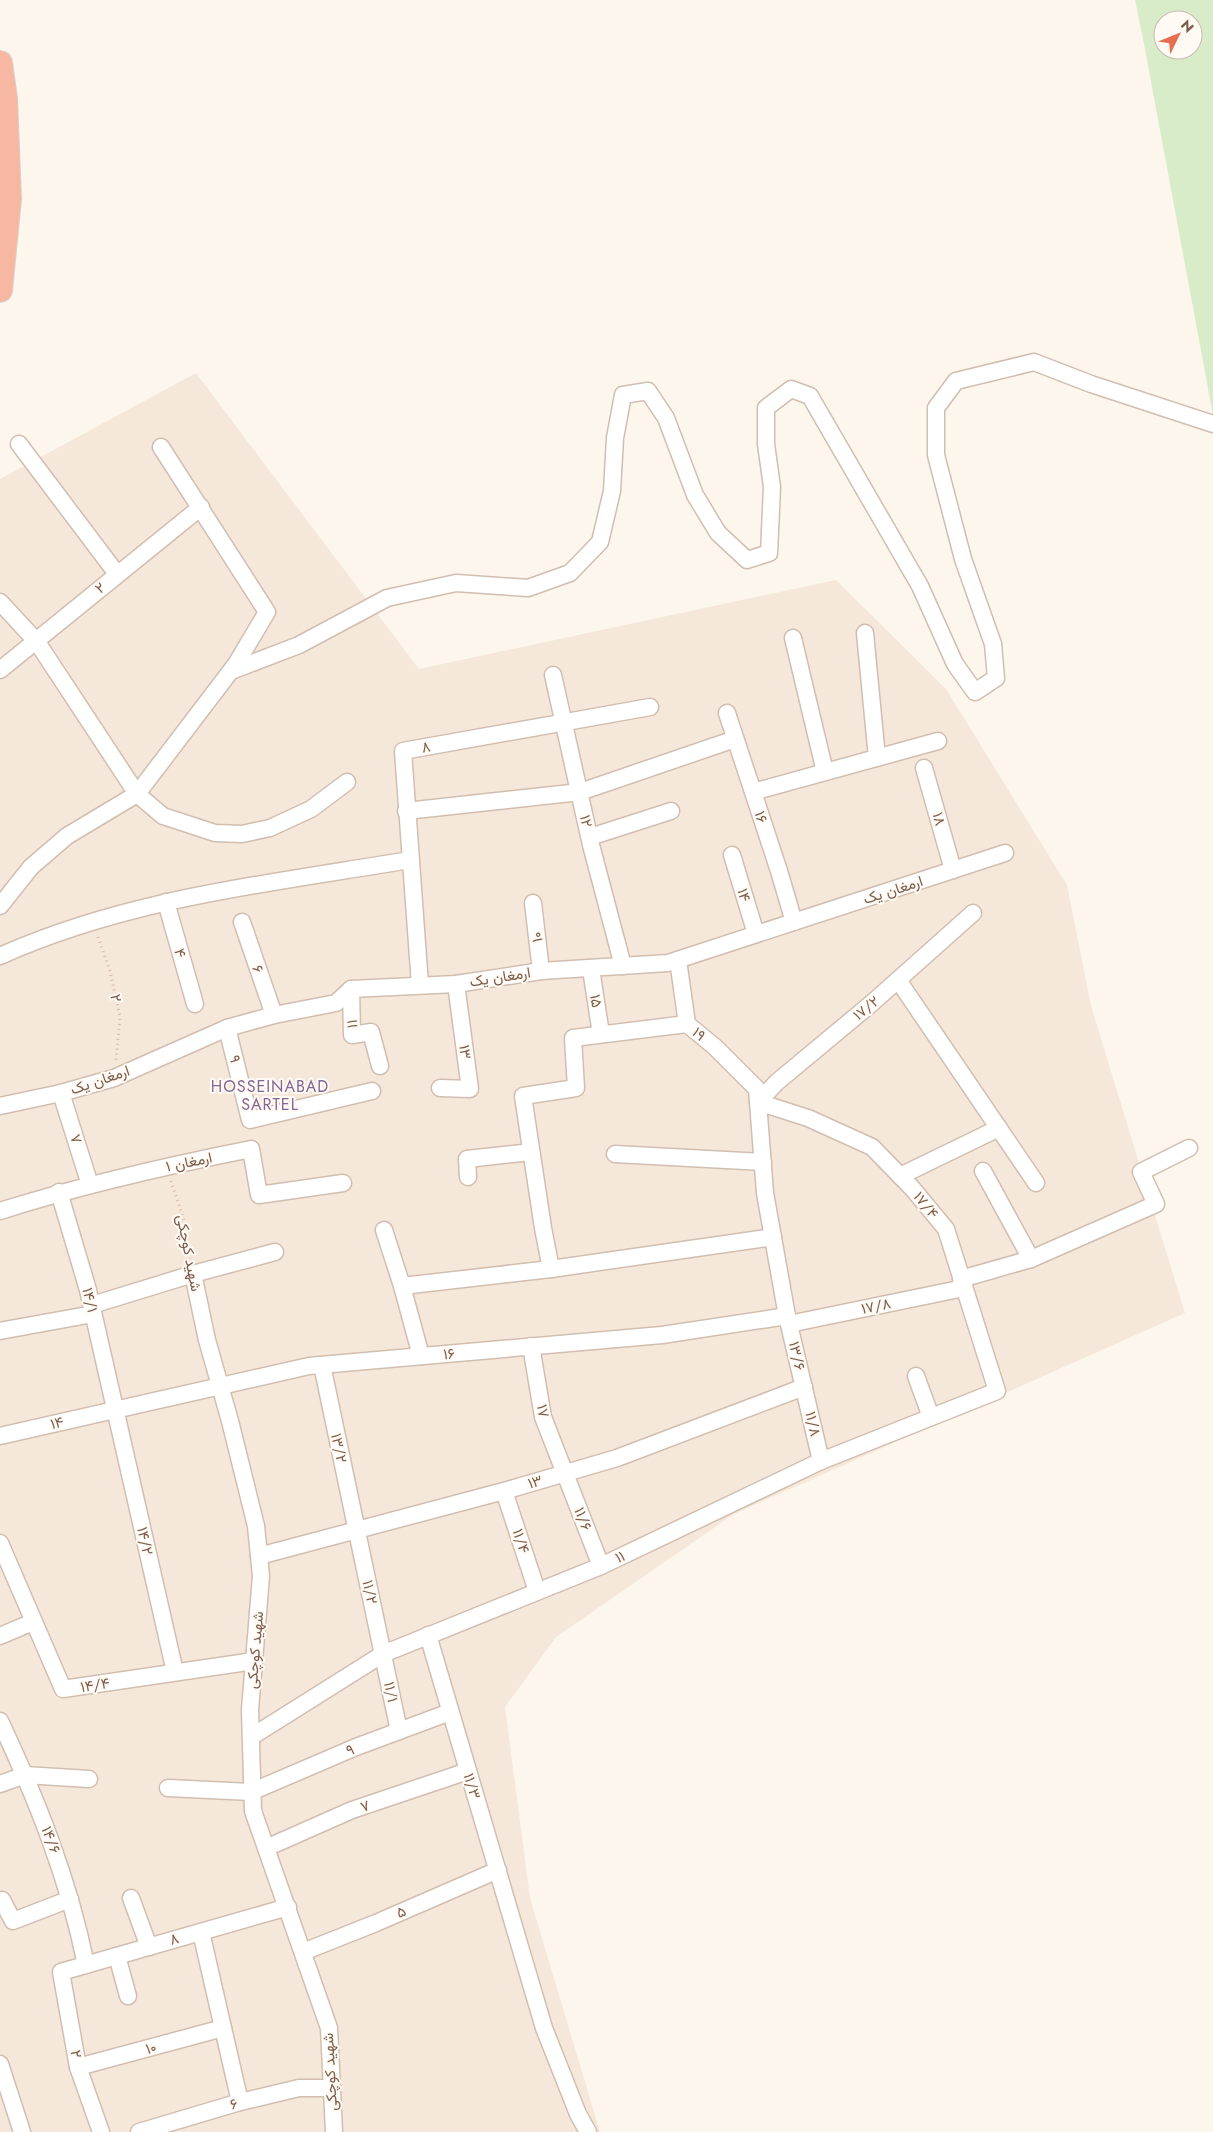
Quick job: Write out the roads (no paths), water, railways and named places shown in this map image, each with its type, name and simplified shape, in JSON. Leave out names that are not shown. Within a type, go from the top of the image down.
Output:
[{"type":"highway","points":[[0,62],[5,98],[9,199],[0,290]]},
{"type":"street","points":[[231,671],[299,645],[387,598],[456,584],[528,588],[570,573],[600,542],[612,491],[616,438],[623,395],[648,391],[666,418],[695,495],[718,533],[747,560],[769,553],[772,487],[766,444],[766,408],[791,389],[810,396],[920,586],[955,664],[975,692],[996,678],[993,644],[963,560],[936,455],[936,408],[956,381],[1034,362],[1092,384],[1213,424]]},
{"type":"street","points":[[18,444],[117,574]]},
{"type":"street","points":[[0,906],[31,867],[67,836],[137,794],[231,671],[267,612],[162,447]]},
{"type":"street","name":"۲","points":[[0,670],[37,642],[117,574],[201,507]]},
{"type":"street","points":[[0,602],[37,642],[137,794],[163,816],[215,833],[242,834],[270,828],[311,809],[347,782]]},
{"type":"street","points":[[865,633],[877,758]]},
{"type":"street","points":[[793,638],[826,772]]},
{"type":"street","name":"۱۲","points":[[554,675],[590,837],[623,966]]},
{"type":"street","name":"۸","points":[[420,985],[403,751],[650,706]]},
{"type":"street","name":"۱۶","points":[[727,713],[794,922]]},
{"type":"street","points":[[406,811],[580,792],[735,738]]},
{"type":"street","points":[[753,792],[938,741]]},
{"type":"street","name":"۱۸","points":[[924,768],[954,870]]},
{"type":"street","points":[[590,837],[671,811]]},
{"type":"street","name":"ارمغان یک","points":[[0,1106],[61,1093],[114,1078],[227,1028],[274,1015],[336,1003],[351,989],[456,984],[541,970],[591,969],[668,963],[1005,853]]},
{"type":"street","name":"۱۴","points":[[732,855],[756,934]]},
{"type":"street","points":[[0,956],[92,921],[166,902],[410,860]]},
{"type":"street","name":"۴","points":[[166,902],[195,1004]]},
{"type":"street","name":"۱۰","points":[[533,903],[541,970]]},
{"type":"street","name":"۱۷/۲","points":[[758,1096],[898,980],[973,913]]},
{"type":"street","name":"۶","points":[[242,922],[274,1015]]},
{"type":"street","name":"۱۹","points":[[678,960],[687,1024],[715,1047],[758,1096]]},
{"type":"street","name":"۱۵","points":[[591,969],[601,1034]]},
{"type":"street","points":[[898,980],[1036,1183]]},
{"type":"street","name":"۱۳","points":[[440,1088],[470,1089],[456,984]]},
{"type":"street","name":"۱۱","points":[[351,989],[352,1035],[371,1032],[380,1066]]},
{"type":"street","points":[[551,1269],[523,1096],[576,1088],[573,1038],[687,1024]]},
{"type":"street","name":"۹","points":[[227,1028],[250,1120],[372,1092]]},
{"type":"street","name":"۷","points":[[61,1093],[90,1185]]},
{"type":"street","name":"۱۳/۶","points":[[758,1096],[765,1193],[788,1320],[804,1387]]},
{"type":"street","name":"۱۷/۴","points":[[758,1096],[872,1147],[946,1229],[997,1391]]},
{"type":"street","points":[[900,1176],[999,1128]]},
{"type":"street","name":"۱۷/۸","points":[[788,1320],[962,1284],[1031,1260],[1156,1204],[1141,1172],[1189,1148]]},
{"type":"street","name":"ارمغان ۱","points":[[0,1211],[59,1192],[166,1166],[251,1149],[259,1195],[343,1183]]},
{"type":"street","points":[[468,1177],[467,1159],[531,1152]]},
{"type":"street","points":[[615,1154],[763,1162]]},
{"type":"street","points":[[984,1172],[1031,1260]]},
{"type":"street","name":"۱۴/۱","points":[[59,1192],[78,1252],[93,1310],[114,1410]]},
{"type":"street","points":[[384,1230],[421,1356]]},
{"type":"street","points":[[402,1286],[551,1269],[773,1237]]},
{"type":"street","points":[[0,1331],[93,1310],[193,1274],[275,1252]]},
{"type":"street","name":"شهید کوچکی","points":[[193,1274],[207,1340],[256,1526],[261,1576],[250,1710],[253,1811],[329,2028],[334,2132]]},
{"type":"street","name":"۱۶","points":[[114,1410],[322,1365],[662,1334],[788,1320]]},
{"type":"street","name":"۱۷","points":[[531,1346],[543,1417],[565,1473]]},
{"type":"street","name":"۱۳/۲","points":[[322,1365],[356,1530]]},
{"type":"street","points":[[916,1376],[931,1417]]},
{"type":"street","name":"۱۳","points":[[259,1556],[504,1491],[617,1458],[804,1387]]},
{"type":"street","name":"۱۱/۸","points":[[804,1387],[821,1461]]},
{"type":"street","name":"۱۱","points":[[251,1738],[383,1654],[601,1566],[821,1461],[997,1391]]},
{"type":"street","name":"۱۴","points":[[0,1436],[114,1410]]},
{"type":"street","name":"۱۴/۲","points":[[114,1410],[175,1672]]},
{"type":"street","name":"۱۱/۶","points":[[565,1473],[601,1566]]},
{"type":"street","name":"۱۱/۴","points":[[504,1491],[538,1591]]},
{"type":"street","name":"۱۱/۲","points":[[356,1530],[383,1654]]},
{"type":"street","name":"۱۴/۴","points":[[0,1543],[62,1690],[254,1661]]},
{"type":"street","points":[[0,1636],[34,1622]]},
{"type":"street","name":"۱۱/۳","points":[[428,1636],[544,2028],[578,2114],[588,2132]]},
{"type":"street","name":"۱۱/۱","points":[[383,1654],[398,1731]]},
{"type":"street","name":"۹","points":[[251,1792],[356,1747],[450,1712]]},
{"type":"street","name":"۱۴/۶","points":[[0,1721],[25,1775],[59,1862],[86,1965]]},
{"type":"street","name":"۷","points":[[266,1848],[352,1810],[468,1771]]},
{"type":"street","points":[[0,1784],[25,1775],[90,1779]]},
{"type":"street","points":[[168,1788],[251,1792]]},
{"type":"street","name":"۵","points":[[303,1952],[376,1923],[498,1870]]},
{"type":"street","points":[[131,1898],[149,1947]]},
{"type":"street","points":[[2,1900],[13,1921],[70,1899]]},
{"type":"street","name":"۸","points":[[61,1972],[288,1907]]},
{"type":"street","points":[[202,1932],[240,2102]]},
{"type":"street","points":[[116,1956],[128,1996]]},
{"type":"street","name":"۲","points":[[61,1972],[78,2067],[102,2132]]},
{"type":"street","name":"۱۰","points":[[78,2067],[223,2028]]},
{"type":"street","points":[[0,2064],[4,2090],[22,2132]]},
{"type":"street","name":"۶","points":[[139,2132],[240,2102],[299,2088],[331,2088]]},
{"type":"district","name":"HOSSEINABAD SARTEL","points":[[270,1095]]}]
